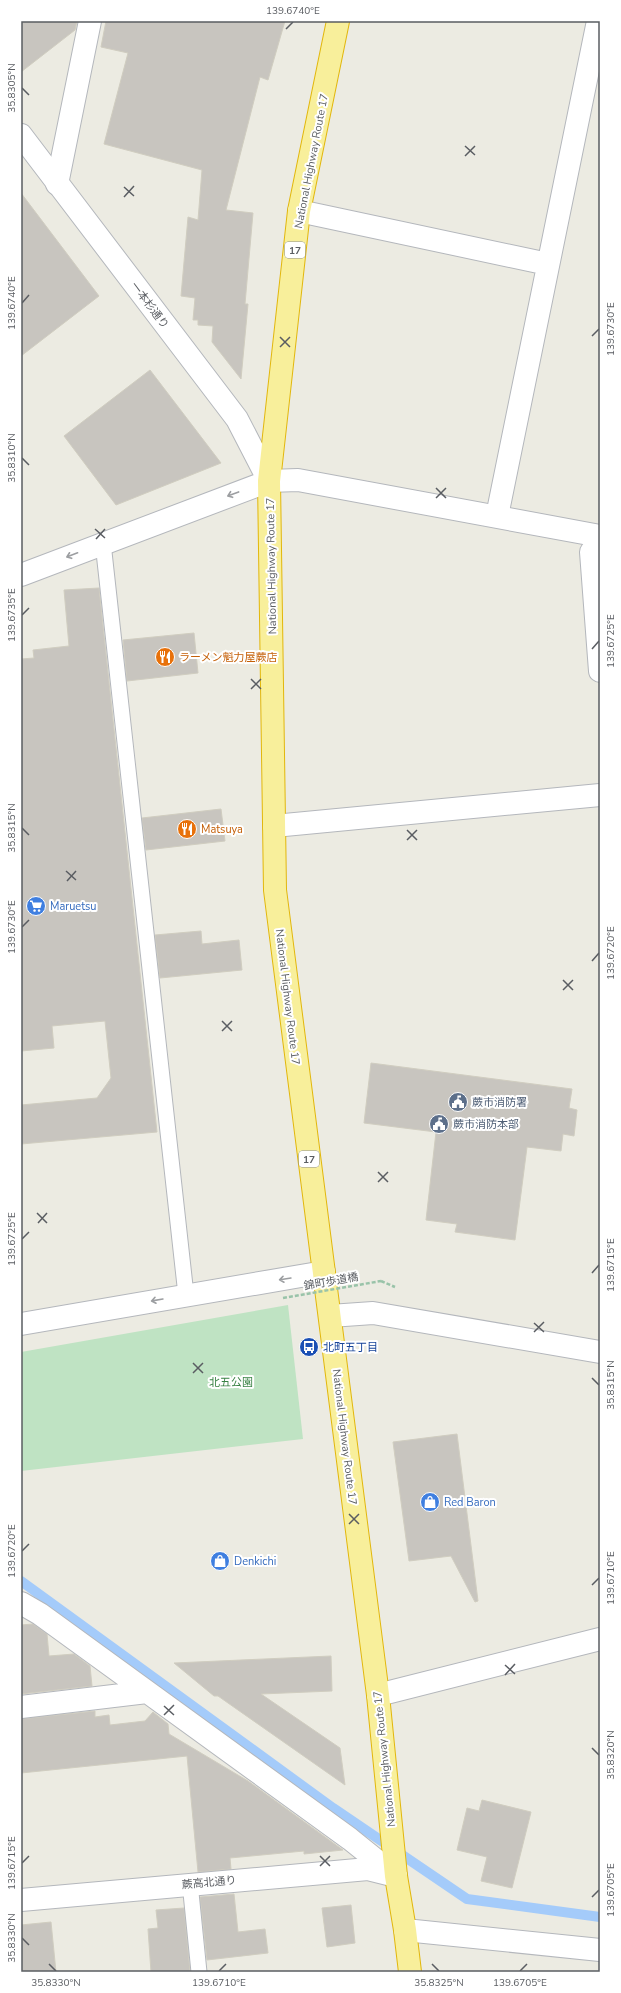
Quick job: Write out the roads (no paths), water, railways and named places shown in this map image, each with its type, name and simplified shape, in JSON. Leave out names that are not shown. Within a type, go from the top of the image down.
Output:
[{"type":"highway","name":"National Highway Route 17","points":[[338,21],[299,211],[270,481],[275,890],[378,1695],[395,1871],[406,1930],[410,1972]]},
{"type":"street","points":[[58,184],[90,21]]},
{"type":"street","points":[[497,516],[598,21]]},
{"type":"street","name":"一本杉通り","points":[[21,135],[237,419],[270,481]]},
{"type":"street","points":[[299,211],[548,264]]},
{"type":"street","points":[[21,575],[270,481],[298,480],[497,516],[597,543],[600,671]]},
{"type":"street","points":[[274,826],[600,795]]},
{"type":"street","points":[[21,1324],[324,1272]]},
{"type":"street","points":[[330,1316],[373,1313],[600,1352]]},
{"type":"street","points":[[21,1603],[40,1614],[395,1871]]},
{"type":"street","points":[[378,1695],[600,1639]]},
{"type":"street","points":[[21,1707],[147,1692]]},
{"type":"street","name":"蕨高北通り","points":[[21,1900],[190,1883],[368,1869],[395,1871]]},
{"type":"street","points":[[406,1930],[600,1950]]},
{"type":"lane","points":[[103,543],[186,1295]]},
{"type":"lane","points":[[190,1883],[199,1972]]},
{"type":"waterway","points":[[21,1581],[333,1808],[467,1899],[600,1917]]},
{"type":"place","name":"ラーメン魁力屋蕨店","points":[[165,657]]},
{"type":"place","name":"Matsuya","points":[[187,829]]},
{"type":"place","name":"Maruetsu","points":[[36,906]]},
{"type":"place","name":"蕨市消防署","points":[[458,1102]]},
{"type":"place","name":"蕨市消防本部","points":[[439,1124]]},
{"type":"place","name":"北町五丁目","points":[[309,1347]]},
{"type":"place","name":"Red Baron","points":[[430,1502]]},
{"type":"place","name":"Denkichi","points":[[220,1561]]},
{"type":"park label","name":"北五公園","points":[[231,1382]]}]
